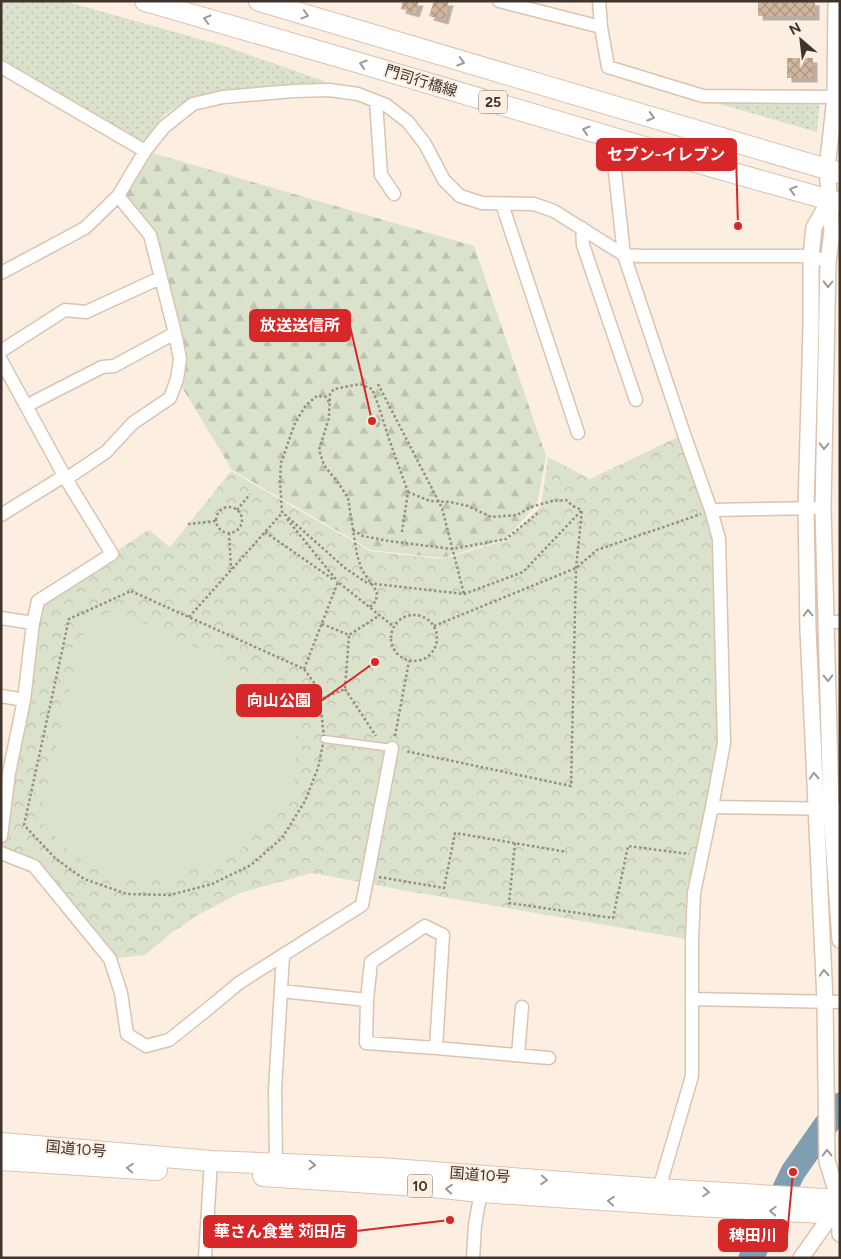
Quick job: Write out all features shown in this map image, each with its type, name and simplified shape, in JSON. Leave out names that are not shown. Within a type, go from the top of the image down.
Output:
[{"type":"main road","name":"門司行橋線","points":[[146,1],[835,202]]},
{"type":"main road","name":"門司行橋線","points":[[259,1],[834,171]]},
{"type":"main road","name":"国道10号","points":[[1,1143],[210,1167],[433,1187],[483,1184],[659,1189],[839,1205]]},
{"type":"main road","name":"国道10号","points":[[1,1160],[210,1167],[276,1164],[379,1168],[483,1184],[738,1209],[839,1205]]},
{"type":"street","points":[[500,1],[526,5],[601,27]]},
{"type":"street","points":[[599,1],[601,27],[608,67],[703,96],[837,97]]},
{"type":"street","points":[[836,1],[835,202],[828,262],[823,508],[833,622],[840,940]]},
{"type":"street","points":[[1,67],[145,151]]},
{"type":"street","points":[[1,273],[85,228],[118,196],[145,151],[164,127],[193,104],[223,97],[329,90],[358,94],[386,105],[408,122],[425,144],[444,180],[460,196],[482,204],[534,204],[554,211],[624,255],[811,256],[828,262]]},
{"type":"street","points":[[376,101],[382,175],[394,194]]},
{"type":"street","points":[[616,139],[614,162],[624,255],[711,510],[719,539],[724,743],[694,894],[692,1076],[659,1189]]},
{"type":"street","points":[[1,515],[106,452],[133,424],[170,398],[177,379],[180,359],[173,320],[160,278],[150,235],[118,196]]},
{"type":"street","points":[[835,202],[814,226],[811,256],[806,508],[808,630],[816,809],[833,1001],[827,1161],[839,1205],[840,1234]]},
{"type":"street","points":[[502,204],[578,433]]},
{"type":"street","points":[[582,228],[583,245],[636,400]]},
{"type":"street","points":[[1,351],[64,310],[86,312],[160,278]]},
{"type":"street","points":[[26,406],[102,367],[114,366],[175,333]]},
{"type":"street","points":[[1,836],[4,781],[24,700],[33,623],[38,601],[112,554],[65,478],[3,368]]},
{"type":"street","points":[[711,510],[823,508]]},
{"type":"street","points":[[1,618],[33,623]]},
{"type":"street","points":[[1,696],[24,700]]},
{"type":"street","points":[[1,853],[34,866],[110,959],[122,993],[127,1034],[146,1046],[169,1040],[239,983],[362,906],[387,748]]},
{"type":"street","points":[[712,807],[836,809]]},
{"type":"street","points":[[436,1048],[443,936],[426,926],[371,962],[367,1000],[366,1043],[549,1058]]},
{"type":"street","points":[[276,1164],[275,1090],[283,955]]},
{"type":"street","points":[[281,991],[367,1000]]},
{"type":"street","points":[[692,999],[833,1001]]},
{"type":"street","points":[[518,1055],[522,1007]]},
{"type":"street","points":[[205,1258],[210,1167]]},
{"type":"street","points":[[473,1258],[475,1225],[483,1184]]},
{"type":"street","points":[[801,1258],[839,1205]]},
{"type":"lane","points":[[324,739],[387,748]]},
{"type":"path","points":[[370,607],[376,601],[377,592],[362,570],[357,555],[348,498],[324,465],[319,450],[329,418],[330,394],[334,389],[360,384],[372,389],[408,492],[402,532]]},
{"type":"path","points":[[378,384],[442,508],[464,594]]},
{"type":"path","points":[[329,402],[326,397],[318,396],[306,405],[295,423],[281,463],[280,481],[282,512],[338,582]]},
{"type":"path","points":[[408,492],[430,501],[450,502],[468,506],[491,517],[517,515],[531,507],[552,501],[566,500],[582,510]]},
{"type":"path","points":[[237,510],[250,494]]},
{"type":"path","points":[[229,507],[237,510],[242,517],[241,526],[235,532],[229,533],[219,529],[216,517],[221,510],[229,507]]},
{"type":"path","points":[[282,512],[345,568],[367,583],[464,594],[523,572],[582,510]]},
{"type":"path","points":[[350,635],[346,689],[387,748],[571,786],[576,568],[582,510]]},
{"type":"path","points":[[434,626],[576,568],[597,550],[711,510]]},
{"type":"path","points":[[189,617],[282,512]]},
{"type":"path","points":[[353,530],[363,536],[389,541],[452,549],[506,539],[539,512]]},
{"type":"path","points":[[188,524],[216,522]]},
{"type":"path","points":[[264,532],[338,582],[393,626]]},
{"type":"path","points":[[229,533],[231,570]]},
{"type":"path","points":[[304,669],[338,582]]},
{"type":"path","points":[[131,591],[304,669],[314,684],[322,718],[324,739],[318,768],[305,801],[282,838],[251,865],[212,884],[170,895],[127,894],[84,879],[56,859],[24,825],[70,619],[131,591]]},
{"type":"path","points":[[350,635],[380,615]]},
{"type":"path","points":[[405,616],[421,616],[434,626],[437,634],[437,642],[434,649],[430,655],[416,662],[402,659],[396,654],[390,641],[393,626],[405,616]]},
{"type":"path","points":[[322,624],[350,635]]},
{"type":"path","points":[[387,748],[409,661]]},
{"type":"path","points":[[318,700],[346,689]]},
{"type":"path","points":[[368,875],[444,888],[455,832],[567,852]]},
{"type":"path","points":[[515,843],[508,903],[613,918],[628,846],[701,856]]},
{"type":"green space","points":[[1,1],[64,1],[221,45],[327,82],[256,89],[190,99],[165,114],[142,144],[1,65]]},
{"type":"green space","points":[[717,98],[820,100],[817,132],[716,103]]},
{"type":"green space","points":[[145,151],[474,246],[546,456],[537,504],[506,539],[442,558],[371,550],[232,470],[177,379],[180,359],[150,235],[118,196]]},
{"type":"green space","points":[[684,434],[711,510],[724,743],[692,940],[312,873],[240,893],[198,915],[170,934],[145,955],[110,959],[34,866],[1,853],[1,836],[38,601],[149,530],[170,547],[231,471],[370,551],[442,559],[507,540],[541,506],[548,457],[590,479]]},
{"type":"green space","points":[[115,609],[285,692],[296,729],[296,778],[278,811],[241,850],[193,870],[146,877],[102,874],[66,848],[39,819],[86,623]]},
{"type":"building","points":[[403,1],[419,1],[415,13],[401,9]]},
{"type":"building","points":[[434,1],[449,1],[444,20],[429,16]]},
{"type":"building","points":[[758,1],[815,1],[815,16],[758,16]]},
{"type":"building","points":[[787,58],[813,58],[813,78],[787,78]]},
{"type":"building","points":[[370,415],[376,419],[373,423],[367,419]]},
{"type":"waterway","points":[[751,1258],[793,1172],[840,1105]]},
{"type":"place","name":"セブン-イレブン","points":[[738,226]]},
{"type":"place","name":"放送送信所","points":[[372,421]]},
{"type":"place","name":"向山公園","points":[[375,662]]},
{"type":"place","name":"稗田川","points":[[793,1172]]},
{"type":"place","name":"華さん食堂 苅田店","points":[[450,1220]]}]
